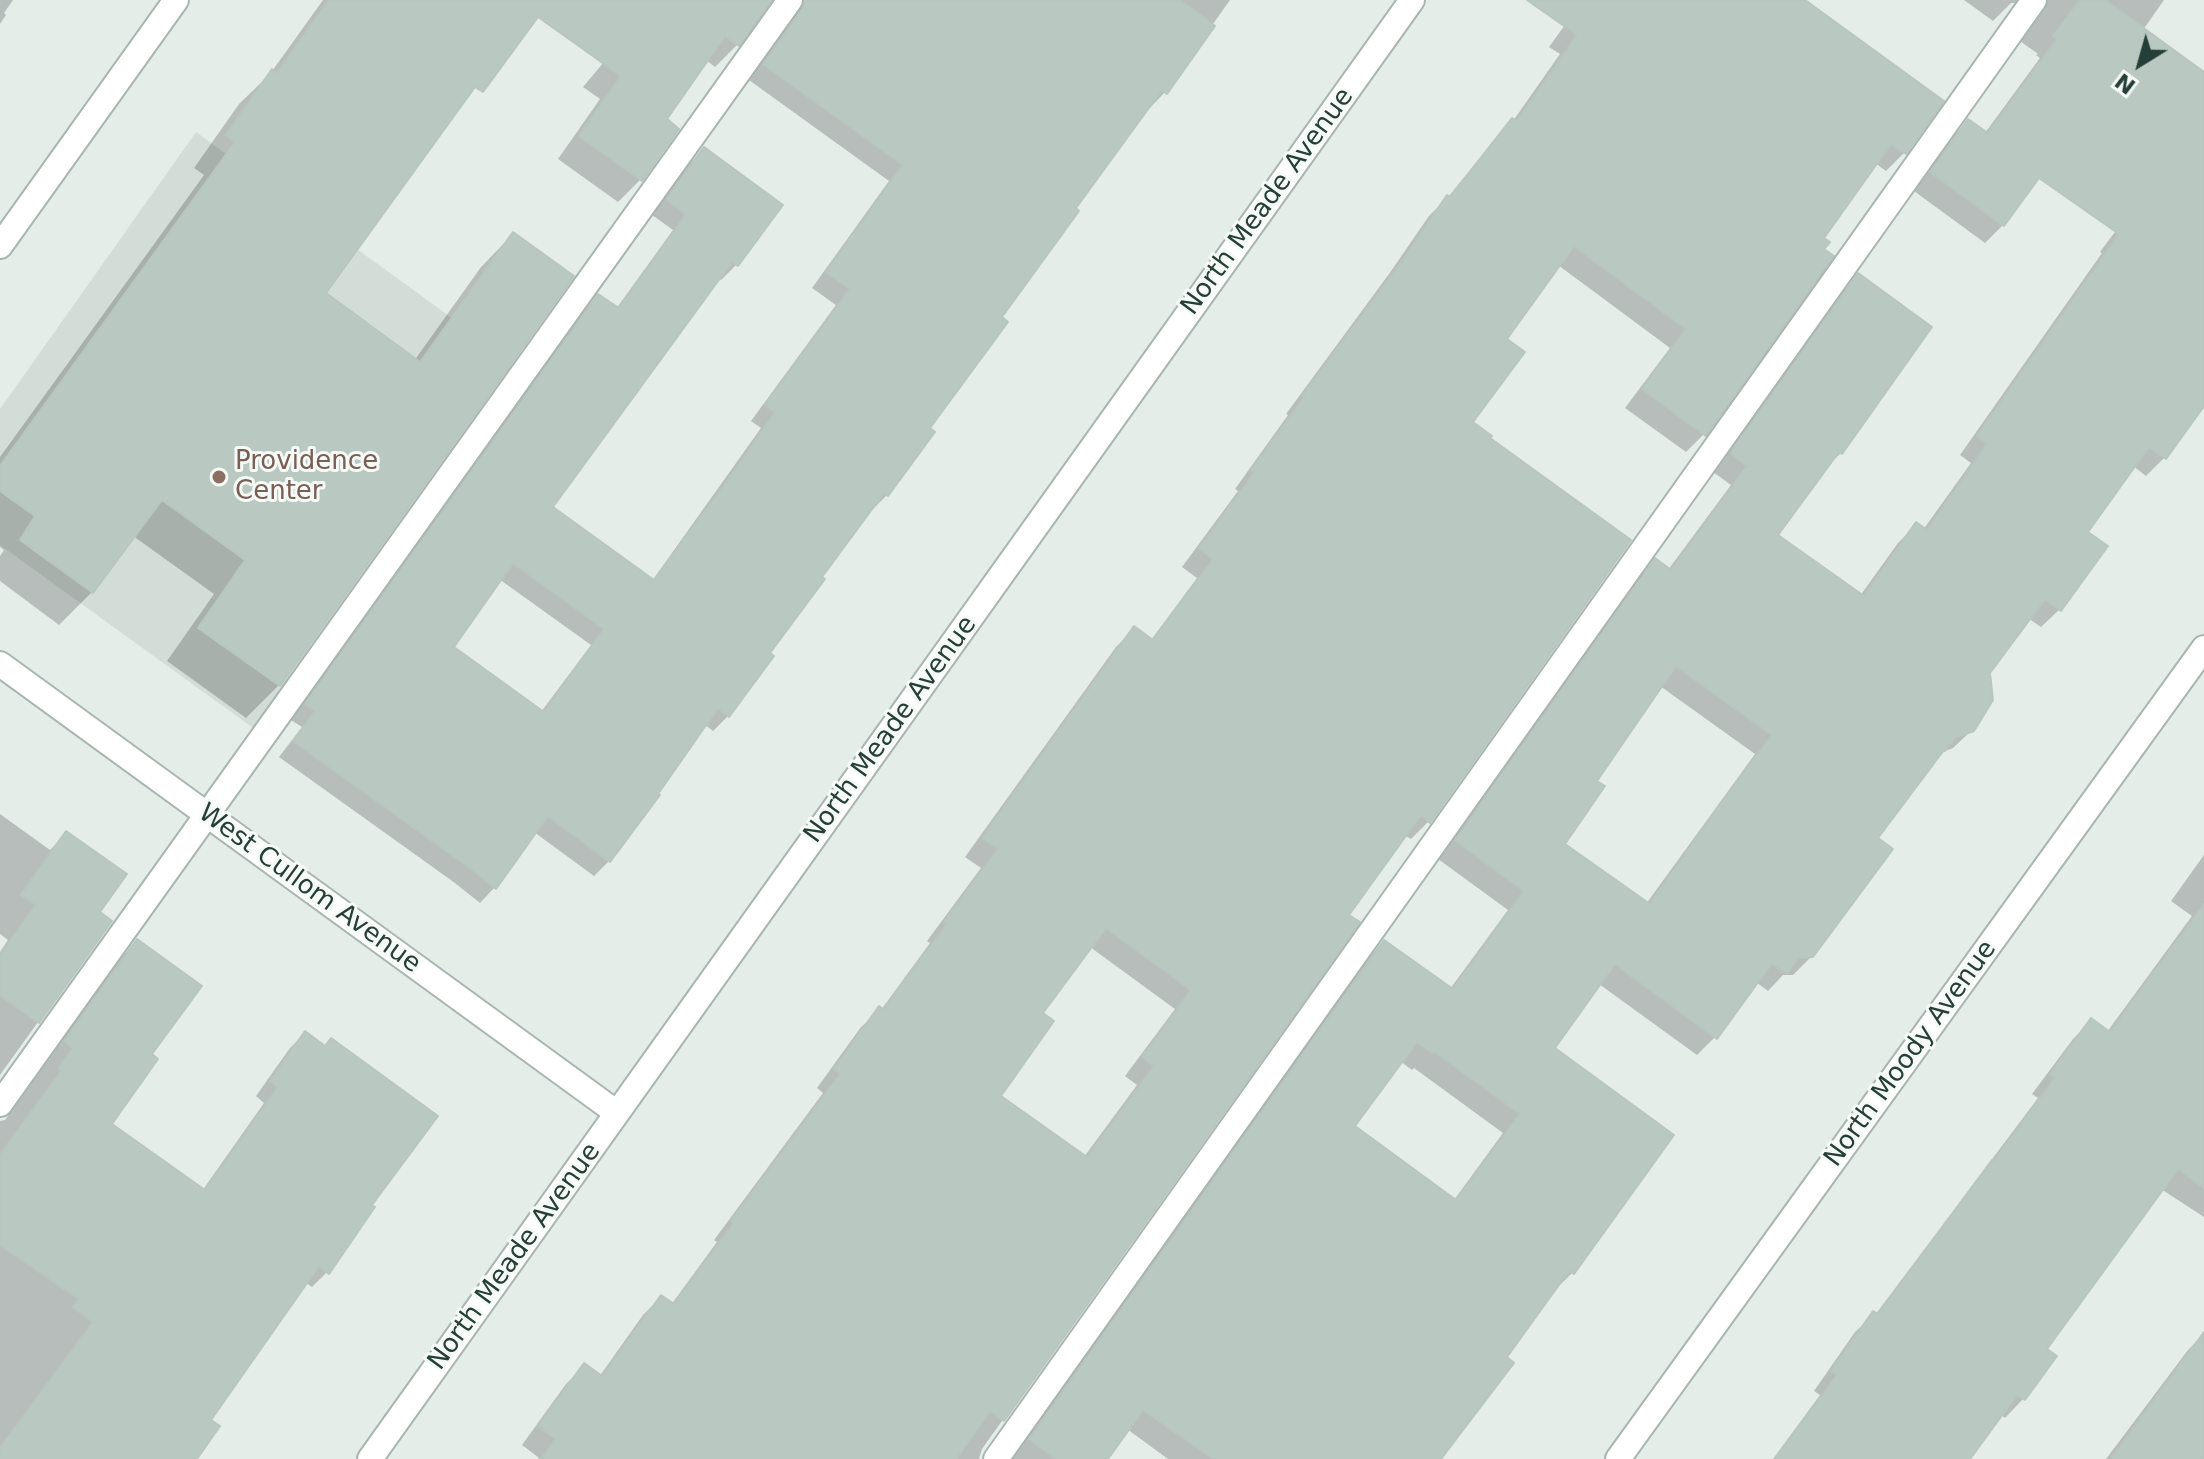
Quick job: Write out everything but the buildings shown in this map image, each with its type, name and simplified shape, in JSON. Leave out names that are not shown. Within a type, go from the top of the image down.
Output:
[{"type":"street","points":[[0,246],[176,0]]},
{"type":"street","points":[[0,1104],[790,0]]},
{"type":"street","name":"North Meade Avenue","points":[[370,1459],[1412,0]]},
{"type":"street","points":[[996,1459],[2034,0]]},
{"type":"street","name":"North Moody Avenue","points":[[1618,1459],[2204,648]]},
{"type":"street","name":"West Cullom Avenue","points":[[0,664],[617,1113]]},
{"type":"shaded area","name":"Providence Center","points":[[196,132],[518,366],[256,730],[0,545],[0,409]]},
{"type":"place","name":"Providence Center","points":[[219,477]]}]
